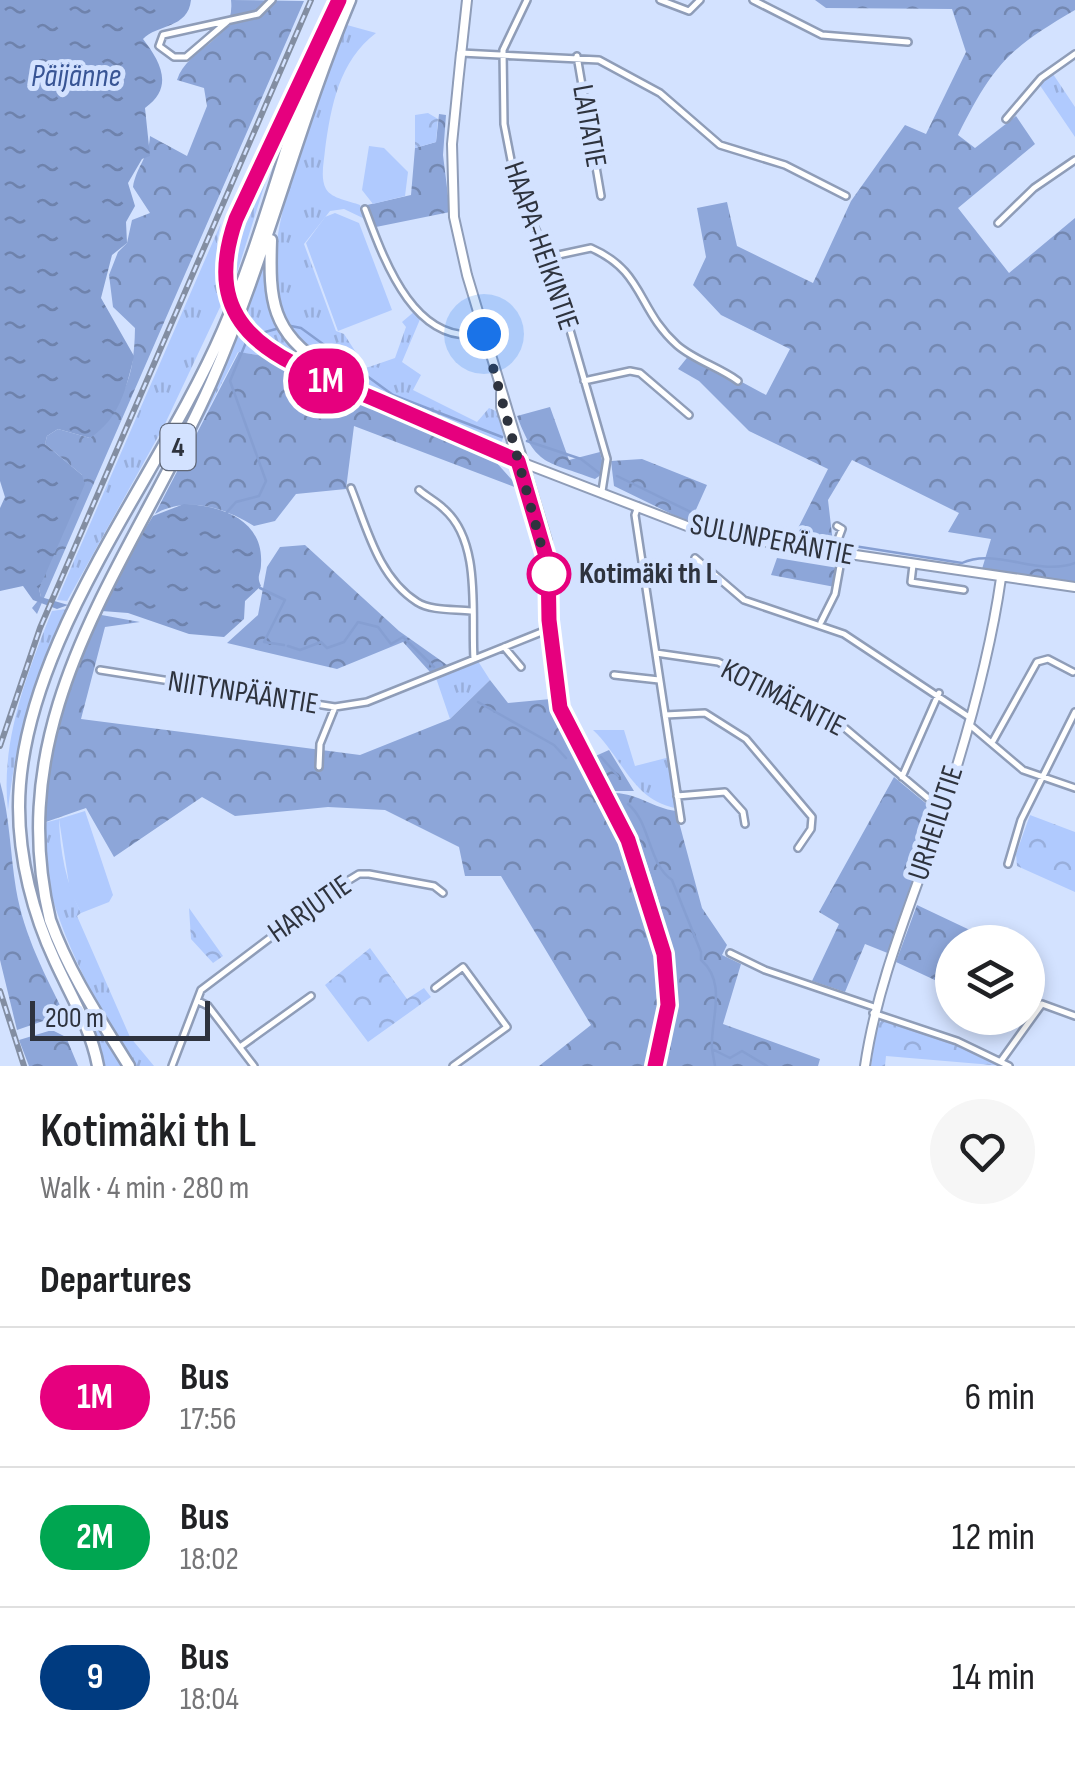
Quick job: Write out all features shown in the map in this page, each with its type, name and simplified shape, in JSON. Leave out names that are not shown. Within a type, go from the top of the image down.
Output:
[{"type":"highway","name":"4","points":[[98,1066],[88,1028],[40,926],[26,874],[19,807],[28,726],[54,651],[178,425],[225,325],[338,0]]},
{"type":"highway","name":"4","points":[[129,1066],[70,967],[50,919],[32,834],[32,762],[62,656],[206,395],[271,227],[300,131],[350,0]]},
{"type":"highway","points":[[320,43],[289,98],[228,242],[226,290],[237,317],[259,343],[313,375],[372,398]]},
{"type":"highway","points":[[271,227],[271,302],[282,325],[302,349],[372,398]]},
{"type":"street","points":[[228,22],[186,57],[174,57],[160,46],[163,35],[258,14],[272,0]]},
{"type":"street","points":[[467,0],[452,144],[454,217],[501,392],[501,407],[522,462],[545,547],[560,708],[628,840],[664,954],[668,1005],[656,1066]]},
{"type":"street","name":"HAAPA-HEIKINTIE","points":[[527,0],[502,58],[504,124],[514,180],[549,257],[607,460],[602,491]]},
{"type":"street","points":[[660,0],[689,11],[700,0]]},
{"type":"street","points":[[753,0],[822,35],[908,42]]},
{"type":"street","points":[[461,53],[600,60],[660,93],[720,146],[785,166],[846,196]]},
{"type":"street","points":[[1006,119],[1041,78],[1075,54]]},
{"type":"street","name":"LAITATIE","points":[[577,56],[601,196]]},
{"type":"street","points":[[998,223],[1034,188],[1075,160]]},
{"type":"street","points":[[365,209],[390,275],[428,320],[459,336],[484,334]]},
{"type":"street","points":[[549,257],[591,248],[626,268],[642,304],[678,346],[738,381]]},
{"type":"street","points":[[584,381],[630,370],[640,373],[689,415]]},
{"type":"street","name":"SULUNPERÄNTIE","points":[[372,398],[522,462],[723,537],[837,548],[914,566],[1075,587]]},
{"type":"street","points":[[351,488],[366,538],[408,594],[419,604],[471,611]]},
{"type":"street","points":[[419,490],[445,509],[462,540],[473,578],[474,658]]},
{"type":"street","points":[[638,506],[636,515],[681,820]]},
{"type":"street","points":[[820,623],[835,594],[842,529],[837,526]]},
{"type":"street","points":[[695,558],[744,600],[844,634],[894,672],[939,693],[1040,779],[1075,788]]},
{"type":"street","points":[[914,566],[911,582],[964,590]]},
{"type":"street","name":"URHEILUTIE","points":[[864,1066],[873,1010],[942,810],[968,721],[1001,578]]},
{"type":"street","name":"NIITYNPÄÄNTIE","points":[[100,670],[335,708],[367,702],[552,627]]},
{"type":"street","points":[[504,647],[514,664],[521,667]]},
{"type":"street","name":"KOTIMÄENTIE","points":[[656,653],[718,662],[833,718],[942,810]]},
{"type":"street","points":[[993,741],[1037,662],[1048,659],[1073,672]]},
{"type":"street","points":[[614,676],[659,680]]},
{"type":"street","points":[[902,778],[939,693]]},
{"type":"street","points":[[319,768],[320,744],[335,708]]},
{"type":"street","points":[[665,715],[705,712],[746,738],[812,818],[811,829],[798,848]]},
{"type":"street","points":[[1008,864],[1040,779],[1075,712]]},
{"type":"street","points":[[677,796],[725,792],[742,812],[745,824]]},
{"type":"street","name":"HARJUTIE","points":[[198,1001],[204,986],[359,874],[434,886],[444,893]]},
{"type":"street","points":[[730,953],[765,970],[957,1040],[1009,1066]]},
{"type":"street","points":[[435,988],[463,967],[507,1027],[453,1066]]},
{"type":"street","points":[[240,1047],[311,996]]},
{"type":"street","points":[[172,1066],[190,1008],[198,1001],[208,1006],[254,1066]]},
{"type":"street","points":[[1001,1061],[1042,1004],[1075,1016]]},
{"type":"green space","points":[[231,0],[304,1],[37,614],[32,608],[41,597],[39,589],[82,475],[45,444],[47,436],[58,429],[90,438],[125,388],[135,328],[113,307],[109,275],[118,252],[127,243],[132,220],[150,213],[133,187],[150,136],[187,156],[207,106],[204,88],[177,80],[191,59],[226,25]]},
{"type":"green space","points":[[815,0],[1075,0],[1075,10],[1033,36],[1004,61],[970,111],[958,135],[975,148],[1016,116],[1035,144],[958,208],[1009,273],[1075,218],[1075,582],[982,569],[991,539],[948,532],[959,513],[852,460],[828,500],[833,543],[830,548],[791,542],[828,469],[749,431],[699,381],[678,369],[690,354],[766,395],[790,349],[721,315],[693,285],[706,257],[697,208],[727,202],[737,246],[813,283],[851,201],[905,125],[926,134],[966,52],[952,9],[826,8]]},
{"type":"green space","points":[[347,25],[376,33],[353,57],[339,85],[327,133],[323,180],[332,195],[360,205],[367,220],[344,209],[330,211],[304,244],[336,331],[344,334],[366,368],[395,358],[406,327],[402,322],[415,311],[421,317],[402,362],[421,375],[413,390],[477,422],[489,408],[498,412],[504,436],[501,443],[457,432],[338,370],[298,340],[281,313],[275,284],[283,211],[308,128]]},
{"type":"green space","points":[[1053,74],[1075,107],[1075,137],[1039,84]]},
{"type":"green space","points":[[428,113],[438,119],[436,142],[415,148],[415,115]]},
{"type":"green space","points":[[287,114],[231,293],[234,246],[240,224]]},
{"type":"green space","points":[[439,114],[446,115],[443,155],[450,212],[376,227],[367,205],[411,195],[415,148],[436,142]]},
{"type":"green space","points":[[369,146],[384,148],[408,172],[405,196],[373,204],[362,190]]},
{"type":"green space","points":[[335,213],[359,223],[392,310],[338,331],[306,243],[325,217]]},
{"type":"green space","points":[[221,223],[217,242],[222,303],[164,426],[67,601],[57,600]]},
{"type":"green space","points":[[265,261],[268,302],[279,327],[361,391],[300,365],[252,333],[248,339],[264,356],[238,352],[154,513],[149,510],[233,349]]},
{"type":"green space","points":[[239,352],[264,356],[295,375],[495,461],[520,489],[354,426],[346,489],[296,494],[275,521],[254,526],[218,509],[193,505],[167,508],[155,514]]},
{"type":"green space","points":[[550,407],[569,460],[600,452],[605,472],[595,479],[554,465],[537,454],[517,416]]},
{"type":"green space","points":[[642,459],[707,485],[690,523],[614,486],[611,461]]},
{"type":"green space","points":[[305,545],[399,631],[450,667],[430,672],[403,642],[337,669],[227,643],[258,615],[267,567],[280,547]]},
{"type":"green space","points":[[777,558],[838,568],[835,587],[771,575]]},
{"type":"green space","points":[[66,609],[28,707],[8,810],[8,759],[18,709],[52,611]]},
{"type":"green space","points":[[91,612],[44,823],[59,819],[65,867],[81,913],[77,916],[130,1037],[154,1066],[134,1066],[100,1007],[72,951],[52,898],[41,845],[38,792],[45,736],[63,677]]},
{"type":"green space","points":[[96,614],[140,622],[105,627],[81,719],[360,755],[450,719],[490,680],[508,703],[551,699],[625,841],[661,954],[665,1004],[652,1066],[539,1066],[591,1025],[501,876],[465,876],[459,847],[385,810],[328,807],[235,816],[202,797],[114,857],[86,808],[43,823],[51,736]]},
{"type":"green space","points":[[476,658],[490,680],[450,719],[435,675]]},
{"type":"green space","points":[[593,730],[624,730],[635,766],[670,757],[676,808],[661,804],[638,787]]},
{"type":"green space","points":[[609,750],[634,791],[613,791],[591,758]]},
{"type":"green space","points":[[894,777],[940,815],[890,954],[865,944],[845,992],[812,981],[839,924],[819,912]]},
{"type":"green space","points":[[0,782],[24,923],[67,1019],[64,1023],[46,1020],[17,1030],[0,960]]},
{"type":"green space","points":[[615,793],[676,811],[702,908],[727,945],[722,955],[741,964],[723,1024],[820,1059],[818,1066],[663,1066],[671,1034],[672,963],[656,890]]},
{"type":"green space","points":[[85,811],[113,895],[109,902],[81,913],[70,891],[59,819]]},
{"type":"green space","points":[[1030,815],[1075,832],[1075,892],[1017,866],[1016,854]]},
{"type":"green space","points":[[917,905],[959,925],[935,925],[935,980],[896,962]]},
{"type":"green space","points":[[189,908],[223,956],[213,963],[191,939]]},
{"type":"green space","points":[[42,911],[68,973],[123,1066],[102,1066]]},
{"type":"green space","points":[[370,948],[407,999],[424,988],[431,997],[368,1042],[325,985]]},
{"type":"green space","points":[[882,1020],[958,1044],[1004,1066],[886,1056],[885,1066],[871,1066],[877,1025]]},
{"type":"green space","points":[[52,1030],[66,1037],[78,1066],[29,1066],[19,1040]]},
{"type":"water","name":"Päijänne","points":[[0,0],[191,0],[189,9],[178,21],[143,39],[159,65],[162,83],[145,108],[150,156],[142,159],[128,183],[135,206],[126,222],[127,243],[112,255],[101,298],[134,356],[124,391],[115,412],[90,438],[58,429],[47,436],[45,444],[82,475],[85,484],[39,589],[41,597],[68,605],[57,609],[33,600],[23,586],[0,591],[0,508],[5,497],[0,481]]},
{"type":"water","points":[[184,504],[212,508],[238,518],[248,526],[260,549],[261,586],[245,601],[244,619],[224,637],[189,634],[128,613],[102,611],[153,516]]},
{"type":"waterway","points":[[291,326],[301,328],[393,395],[502,437]]},
{"type":"waterway","points":[[258,334],[276,329]]},
{"type":"waterway","points":[[227,512],[236,502],[259,496],[266,481],[230,381],[247,340]]},
{"type":"waterway","points":[[527,441],[581,459],[603,476]]},
{"type":"waterway","points":[[617,476],[707,520]]},
{"type":"waterway","points":[[715,523],[757,530]]},
{"type":"waterway","points":[[765,532],[962,563],[989,558],[1047,567],[1075,563]]},
{"type":"waterway","points":[[260,588],[285,600],[264,642],[284,645]]},
{"type":"waterway","points":[[288,646],[300,650],[321,642],[327,648],[344,642],[358,622],[378,627],[391,644],[403,637],[434,667]]},
{"type":"waterway","points":[[478,702],[554,745],[566,758]]},
{"type":"waterway","points":[[601,757],[618,776]]},
{"type":"waterway","points":[[628,804],[636,812],[658,864],[672,880],[701,960],[714,980],[712,1049],[730,1058],[742,1051],[767,1066]]},
{"type":"waterway","points":[[712,1049],[715,1066]]},
{"type":"railway","points":[[0,746],[40,628],[311,0]]},
{"type":"railway","points":[[0,991],[24,1066]]},
{"type":"bus line","name":"1M","points":[[339,0],[289,98],[236,219],[224,266],[226,290],[248,332],[284,360],[518,461],[548,563],[549,620],[560,708],[628,840],[664,954],[668,1005],[655,1066]]},
{"type":"place","name":"Kotimäki th L","points":[[549,574]]},
{"type":"route","points":[[484,334],[501,391],[501,407],[545,547],[549,574]]}]
